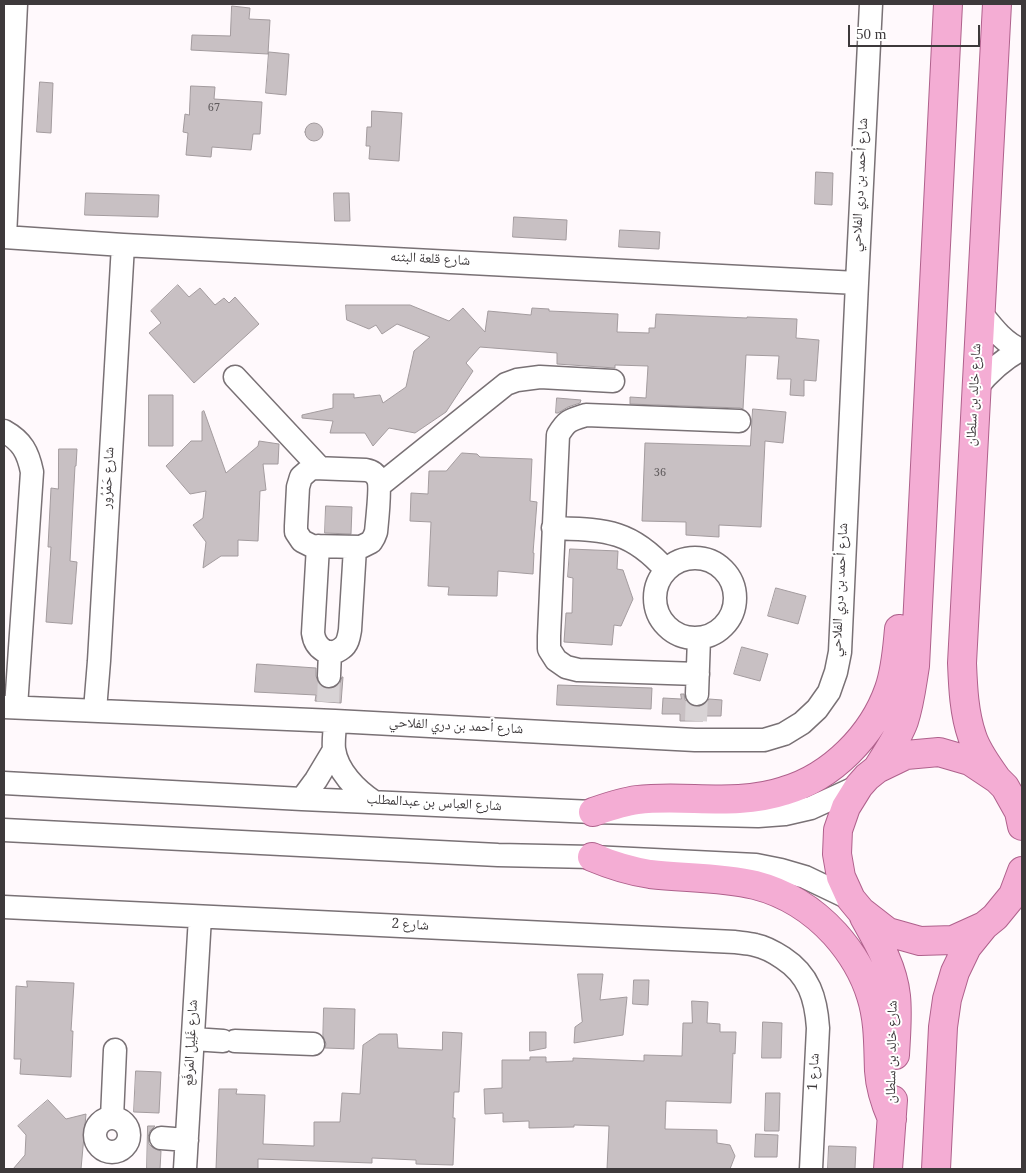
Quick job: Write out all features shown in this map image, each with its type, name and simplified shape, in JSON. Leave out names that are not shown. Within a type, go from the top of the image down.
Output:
[{"type":"main road","points":[[868,778],[890,748],[904,722],[911,694],[914,666],[948,4]]},
{"type":"main road","name":"شارع خالِد بن سلطان","points":[[997,4],[962,663],[966,712],[972,737],[981,755],[1008,790],[1019,812],[1022,826]]},
{"type":"main road","points":[[593,812],[636,800],[762,797],[786,791],[808,781],[830,768],[849,752],[874,719],[889,689],[895,665],[909,540],[924,483]]},
{"type":"main road","points":[[868,778],[906,755],[939,752],[970,761],[1008,790]]},
{"type":"main road","name":"شارع خالِد بن سلطان","points":[[868,778],[846,806],[838,830],[837,854],[841,877],[876,938],[889,966],[896,996],[892,1119],[888,1169]]},
{"type":"main road","points":[[592,857],[611,865],[644,873],[728,881],[756,886],[782,895],[806,908],[828,926],[846,947],[861,970],[871,996],[878,1023],[881,1088],[892,1119]]},
{"type":"main road","points":[[936,1169],[943,1027],[947,999],[955,972],[967,947],[1013,895],[1022,871]]},
{"type":"main road","points":[[856,905],[888,932],[920,941],[953,940],[989,922]]},
{"type":"street","points":[[4,237],[16,4]]},
{"type":"street","name":"شارع أحمد بن دري الفلاحي","points":[[10,707],[330,715],[695,731],[764,740],[784,734],[802,723],[817,709],[829,692],[840,652],[871,4]]},
{"type":"street","name":"شارع قلعة البثنه","points":[[4,237],[123,245],[857,283]]},
{"type":"street","name":"شارع حَمْرُور","points":[[94,710],[100,651],[123,245]]},
{"type":"street","points":[[976,388],[996,366],[1007,357],[1021,350],[999,334],[981,313]]},
{"type":"street","points":[[235,377],[320,468]]},
{"type":"street","points":[[380,485],[506,384],[516,380],[540,377],[613,381]]},
{"type":"street","points":[[699,638],[697,684],[578,670],[566,667],[556,660],[550,649],[548,636],[558,435],[564,424],[586,415],[739,421]]},
{"type":"street","points":[[4,431],[13,436],[23,446],[29,458],[32,472],[13,620],[10,707]]},
{"type":"street","points":[[314,468],[320,468],[370,471],[377,477],[380,485],[377,526],[374,537],[366,545],[355,548],[312,546],[302,541],[296,532],[299,482],[305,473],[314,468]]},
{"type":"street","points":[[553,528],[599,530],[614,533],[643,547],[666,570]]},
{"type":"street","points":[[318,546],[313,627],[314,640],[323,651],[330,652],[342,648],[347,643],[349,637],[355,548]]},
{"type":"street","points":[[694,557],[709,560],[722,568],[732,580],[736,595],[734,611],[726,624],[714,634],[699,638],[683,637],[669,629],[659,616],[655,600],[657,584],[666,570],[679,561],[694,557]]},
{"type":"street","points":[[329,676],[330,652]]},
{"type":"street","points":[[330,715],[334,750],[343,771],[349,780],[374,802]]},
{"type":"street","points":[[302,799],[334,750]]},
{"type":"street","name":"شارع العباس بن عبدالمطلب","points":[[4,783],[593,812],[758,816],[776,815],[811,808],[868,778]]},
{"type":"street","points":[[4,830],[498,855],[592,857],[756,865],[805,876],[856,905]]},
{"type":"street","points":[[989,922],[1022,900]]},
{"type":"street","name":"شارع 2","points":[[4,907],[735,942],[755,945],[774,952],[791,963],[805,978]]},
{"type":"street","name":"شارع غَلِيل المَرفَع","points":[[185,1169],[200,917]]},
{"type":"street","name":"شارع 1","points":[[805,978],[817,1011],[818,1028],[811,1169]]},
{"type":"street","points":[[193,1039],[313,1044]]},
{"type":"street","points":[[112,1118],[115,1050]]},
{"type":"street","points":[[146,1137],[127,1127],[121,1120],[112,1118],[102,1121],[96,1129],[96,1139],[110,1160],[126,1144],[146,1137],[187,1140]]},
{"type":"building","points":[[232,6],[250,8],[249,19],[270,20],[268,54],[191,50],[192,35],[230,36]]},
{"type":"building","points":[[269,52],[289,54],[286,95],[266,93]]},
{"type":"building","points":[[40,82],[53,83],[51,133],[37,132]]},
{"type":"building","points":[[191,86],[215,87],[214,99],[262,102],[260,134],[253,134],[251,150],[212,147],[211,157],[186,155],[188,133],[183,132],[185,114],[189,115]]},
{"type":"building","points":[[372,111],[402,113],[399,161],[369,159],[370,146],[366,146],[367,127],[371,127]]},
{"type":"building","points":[[314,123],[320,126],[323,132],[320,138],[314,141],[308,138],[305,132],[308,126]]},
{"type":"building","points":[[816,172],[833,173],[832,205],[815,204]]},
{"type":"building","points":[[86,193],[159,195],[158,217],[85,215]]},
{"type":"building","points":[[334,193],[349,193],[350,221],[335,221]]},
{"type":"building","points":[[514,217],[567,220],[566,240],[513,237]]},
{"type":"building","points":[[620,230],[660,232],[659,249],[619,247]]},
{"type":"building","points":[[178,285],[189,297],[200,288],[215,305],[224,298],[229,303],[235,297],[259,324],[194,383],[149,333],[161,323],[151,311]]},
{"type":"building","points":[[346,305],[410,305],[449,321],[463,308],[485,332],[488,311],[531,315],[532,308],[549,309],[549,311],[618,314],[617,332],[649,333],[649,328],[655,328],[656,314],[797,319],[796,338],[819,340],[816,381],[804,380],[804,396],[790,395],[791,379],[777,379],[779,356],[746,355],[743,409],[630,404],[630,397],[646,398],[648,366],[615,365],[615,368],[557,364],[557,353],[480,347],[466,363],[473,371],[446,412],[415,433],[389,428],[373,446],[365,433],[330,433],[333,421],[302,418],[302,415],[333,408],[333,394],[354,394],[354,398],[380,395],[383,403],[406,387],[414,351],[430,337],[397,324],[382,334],[376,325],[369,329],[347,320]]},
{"type":"building","points":[[149,395],[173,395],[173,446],[149,446]]},
{"type":"building","points":[[557,398],[581,400],[580,403],[556,413]]},
{"type":"building","points":[[753,409],[786,412],[783,443],[765,441],[761,527],[719,525],[719,537],[686,535],[686,522],[642,521],[645,443],[750,446]]},
{"type":"building","points":[[204,411],[226,473],[258,446],[259,441],[279,444],[278,464],[263,464],[266,490],[260,491],[258,541],[238,540],[238,556],[221,556],[203,568],[206,542],[193,525],[203,518],[206,491],[190,494],[166,466],[191,441],[202,441],[202,412]]},
{"type":"building","points":[[59,449],[77,449],[70,561],[77,562],[72,624],[46,622],[51,547],[48,547],[51,488],[58,489]]},
{"type":"building","points":[[462,453],[477,454],[480,457],[532,459],[530,501],[537,502],[533,574],[498,571],[497,596],[448,595],[449,587],[428,586],[431,522],[410,521],[411,493],[428,494],[429,471],[446,471]]},
{"type":"building","points":[[326,506],[352,507],[351,534],[325,533]]},
{"type":"building","points":[[570,549],[618,551],[617,569],[623,570],[633,599],[621,626],[614,625],[612,645],[564,642],[566,613],[572,613],[573,578],[568,577]]},
{"type":"building","points":[[776,588],[806,596],[798,624],[768,616]]},
{"type":"building","points":[[742,647],[768,654],[760,681],[734,674]]},
{"type":"building","points":[[257,664],[316,668],[318,682],[322,687],[328,689],[340,683],[343,677],[341,703],[315,701],[316,695],[255,692]]},
{"type":"building","points":[[558,685],[652,688],[651,709],[557,705]]},
{"type":"building","points":[[681,694],[684,694],[685,700],[690,705],[696,707],[704,705],[709,699],[722,700],[721,716],[704,716],[703,721],[680,721],[680,714],[662,714],[663,698],[681,699]]},
{"type":"building","points":[[578,974],[603,974],[600,1000],[627,997],[623,1035],[574,1043],[575,1027],[582,1022]]},
{"type":"building","points":[[634,980],[649,980],[648,1005],[633,1004]]},
{"type":"building","points":[[27,981],[74,983],[71,1077],[20,1074],[21,1059],[14,1059],[16,986],[27,987]]},
{"type":"building","points":[[692,1001],[708,1002],[707,1023],[720,1024],[720,1032],[736,1032],[735,1054],[733,1053],[731,1103],[666,1101],[665,1129],[717,1130],[717,1143],[730,1145],[735,1156],[730,1169],[607,1169],[609,1126],[574,1125],[574,1127],[529,1128],[529,1121],[503,1122],[503,1113],[485,1114],[484,1089],[502,1088],[502,1060],[530,1060],[530,1057],[546,1057],[546,1062],[573,1061],[573,1058],[644,1061],[644,1055],[682,1056],[683,1023],[692,1023]]},
{"type":"building","points":[[324,1008],[355,1009],[354,1049],[325,1048],[326,1044],[323,1036]]},
{"type":"building","points":[[763,1022],[782,1023],[781,1058],[762,1058]]},
{"type":"building","points":[[443,1032],[462,1033],[459,1092],[454,1092],[453,1165],[416,1164],[416,1160],[372,1158],[372,1163],[258,1159],[258,1169],[216,1169],[219,1089],[237,1089],[236,1094],[265,1095],[263,1144],[314,1146],[314,1122],[340,1122],[342,1093],[360,1094],[363,1045],[379,1034],[397,1034],[398,1048],[442,1050]]},
{"type":"building","points":[[530,1032],[546,1032],[546,1048],[530,1051]]},
{"type":"building","points":[[136,1071],[161,1072],[159,1113],[134,1112]]},
{"type":"building","points":[[766,1093],[780,1093],[779,1131],[765,1131]]},
{"type":"building","points":[[48,1100],[66,1119],[86,1114],[81,1169],[13,1169],[25,1155],[26,1135],[18,1126]]},
{"type":"building","points":[[148,1126],[155,1126],[150,1131],[148,1137],[149,1144],[161,1151],[160,1169],[147,1169]]},
{"type":"building","points":[[756,1134],[778,1135],[777,1157],[755,1157]]},
{"type":"building","points":[[829,1146],[856,1147],[855,1169],[828,1169]]},
{"type":"tunnel","points":[[328,702],[329,676]]},
{"type":"tunnel","points":[[696,721],[697,694]]}]
